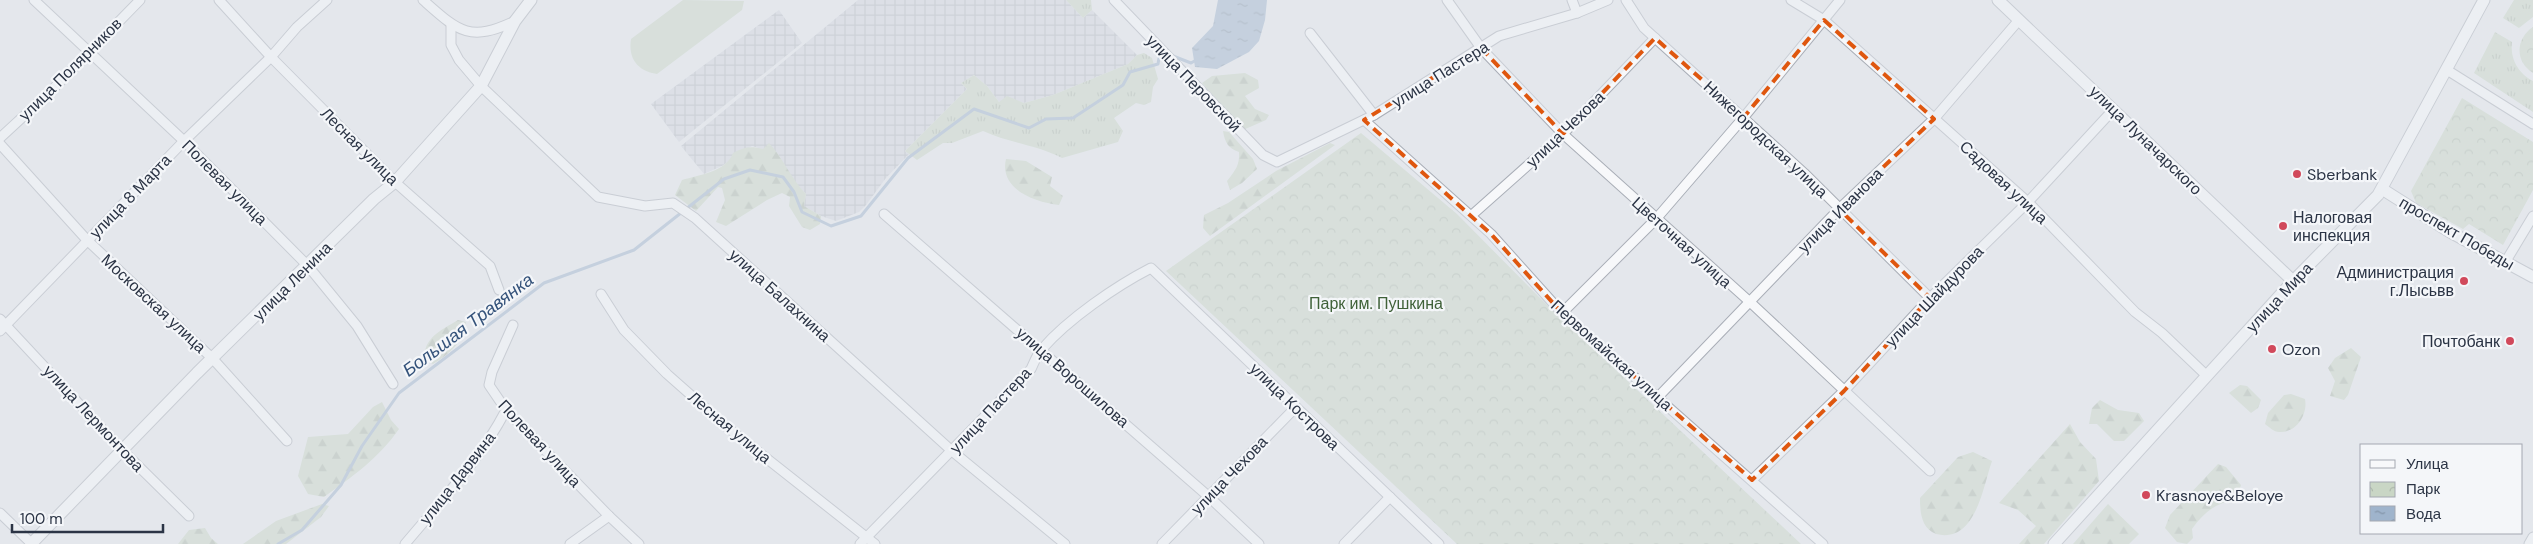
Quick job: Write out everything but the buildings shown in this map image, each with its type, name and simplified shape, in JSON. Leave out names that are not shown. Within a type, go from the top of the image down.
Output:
[{"type":"street","name":"Полевая улица","points":[[34,0],[184,141],[308,266],[357,326],[393,384]]},
{"type":"street","name":"улица Полярников","points":[[0,138],[53,89],[140,0]]},
{"type":"street","name":"Лесная улица","points":[[219,0],[271,57],[395,182],[490,266],[499,290]]},
{"type":"street","name":"улица 8 Марта","points":[[2,325],[184,141],[271,57],[297,27],[328,0]]},
{"type":"street","points":[[423,0],[451,25],[474,34],[492,32],[515,21]]},
{"type":"street","name":"улица Ленина","points":[[31,544],[213,359],[374,200],[395,182],[481,86],[515,21],[531,0]]},
{"type":"street","name":"улица Перовской","points":[[1114,0],[1263,155],[1277,162]]},
{"type":"street","name":"Цветочная улица","points":[[1447,0],[1481,48],[1564,134],[1750,302],[1930,471]]},
{"type":"street","points":[[1572,0],[1577,13]]},
{"type":"street","name":"улица Пастера","points":[[1277,162],[1374,115],[1499,36],[1577,13],[1608,0]]},
{"type":"street","name":"Нижегородская улица","points":[[1626,0],[1644,28],[1804,173],[1930,298]]},
{"type":"street","name":"Садовая улица","points":[[1791,0],[1824,20],[2028,202],[2135,312],[2162,333],[2207,376]]},
{"type":"street","points":[[1562,313],[1656,219],[1744,117],[1840,0]]},
{"type":"street","name":"улица Мира","points":[[2054,544],[2292,281],[2382,189],[2484,0]]},
{"type":"street","name":"улица Луначарского","points":[[2003,1],[2019,20],[2292,281]]},
{"type":"street","name":"улица Иванова","points":[[1658,397],[1839,209],[1934,119],[2019,20]]},
{"type":"street","name":"улица Балахнина","points":[[451,25],[451,45],[458,60],[481,86],[598,197],[645,206],[673,203],[695,218],[952,451],[1065,544]]},
{"type":"street","points":[[1310,33],[1374,115]]},
{"type":"street","name":"улица Чехова","points":[[1472,215],[1564,134],[1655,38]]},
{"type":"street","points":[[2447,70],[2533,124]]},
{"type":"street","name":"улица Шайдурова","points":[[1752,480],[1844,391],[1930,298],[2028,202],[2114,110]]},
{"type":"street","name":"Первомайская улица","points":[[1364,120],[1472,215],[1562,313],[1823,544]]},
{"type":"street","name":"Московская улица","points":[[0,144],[87,240],[213,359],[287,441]]},
{"type":"street","name":"проспект Победы","points":[[2382,189],[2450,232],[2533,277]]},
{"type":"street","name":"улица Ворошилова","points":[[884,214],[1041,349],[1208,496],[1259,544]]},
{"type":"street","points":[[2506,261],[2533,216]]},
{"type":"street","name":"улица Пастера","points":[[860,544],[1030,369],[1041,349],[1080,315],[1130,279],[1151,268]]},
{"type":"street","name":"улица Кострова","points":[[1151,268],[1439,544]]},
{"type":"street","name":"Лесная улица","points":[[601,294],[624,330],[667,374],[727,427],[875,544]]},
{"type":"street","name":"улица Лермонтова","points":[[2,325],[122,450],[189,516]]},
{"type":"street","name":"Полевая улица","points":[[513,325],[489,385],[506,410],[609,516],[639,544]]},
{"type":"street","name":"улица Чехова","points":[[1162,544],[1296,406]]},
{"type":"street","name":"улица Дарвина","points":[[405,544],[470,467],[506,410]]},
{"type":"street","points":[[1344,544],[1390,497]]},
{"type":"street","points":[[0,513],[31,544]]},
{"type":"street","points":[[570,544],[609,516]]},
{"type":"street","points":[[2529,544],[2533,537]]},
{"type":"highlighted area","points":[[1824,20],[1934,119],[1839,209],[1930,298],[1844,391],[1752,480],[1562,313],[1491,234],[1364,120],[1481,48],[1563,134],[1655,38],[1744,117]]},
{"type":"shaded area","points":[[858,0],[1066,0],[1083,18],[1092,10],[1137,55],[1128,64],[1053,95],[1024,103],[1008,98],[999,102],[987,86],[974,75],[961,83],[967,89],[905,151],[909,154],[886,178],[866,205],[859,212],[836,221],[821,216],[804,206],[806,194],[795,183],[778,154],[752,146],[722,166],[704,174],[681,146]]},
{"type":"shaded area","points":[[779,10],[802,43],[679,142],[651,104]]},
{"type":"green space","points":[[683,0],[744,1],[742,10],[657,74],[639,67],[631,52],[631,39]]},
{"type":"green space","points":[[1066,0],[1091,0],[1092,10],[1083,18]]},
{"type":"green space","points":[[2514,0],[2533,0],[2533,17],[2519,28],[2503,18]]},
{"type":"green space","points":[[2533,27],[2533,73],[2527,68],[2520,57],[2520,44],[2527,32]]},
{"type":"green space","points":[[2495,32],[2512,42],[2512,54],[2516,65],[2523,74],[2533,81],[2533,112],[2474,73]]},
{"type":"green space","points":[[1144,53],[1152,58],[1158,79],[1153,87],[1151,102],[1144,105],[1136,103],[1114,118],[1123,131],[1118,142],[1062,158],[983,131],[952,143],[943,143],[917,160],[905,151],[967,89],[961,83],[974,75],[987,86],[999,102],[1007,96],[1024,103],[1053,95],[1128,64],[1137,55]]},
{"type":"green space","points":[[1245,73],[1258,80],[1259,88],[1245,96],[1255,109],[1269,115],[1266,120],[1243,130],[1202,83],[1212,76]]},
{"type":"green space","points":[[2462,98],[2533,142],[2533,190],[2503,245],[2469,224],[2463,229],[2416,203],[2411,191]]},
{"type":"green space","points":[[1223,131],[1229,132],[1253,159],[1257,169],[1242,183],[1230,190],[1227,181],[1239,161],[1239,152],[1232,149],[1228,144]]},
{"type":"green space","name":"Парк им. Пушкина","points":[[1361,133],[1457,214],[1550,308],[1801,544],[1457,544],[1166,271]]},
{"type":"green space","points":[[769,143],[806,194],[804,206],[821,216],[820,224],[810,230],[802,227],[789,206],[790,197],[782,193],[767,200],[726,226],[716,222],[725,200],[722,188],[718,187],[696,211],[675,195],[682,180],[718,169],[724,165],[733,153],[744,148],[763,149]]},
{"type":"green space","points":[[1330,143],[1335,145],[1210,236],[1203,228],[1204,215],[1228,203],[1276,171]]},
{"type":"green space","points":[[1006,159],[1026,161],[1052,177],[1050,186],[1063,196],[1059,205],[1029,197],[1013,186],[1005,169]]},
{"type":"green space","points":[[458,320],[466,322],[462,336],[455,347],[433,364],[424,360],[430,340],[439,331]]},
{"type":"green space","points":[[2351,348],[2361,357],[2348,395],[2344,400],[2330,396],[2335,381],[2328,368],[2335,358]]},
{"type":"green space","points":[[2240,385],[2247,386],[2261,400],[2258,408],[2251,413],[2229,393]]},
{"type":"green space","points":[[2291,394],[2305,399],[2303,416],[2300,422],[2291,429],[2275,431],[2265,424],[2268,413],[2284,395]]},
{"type":"green space","points":[[2100,400],[2118,410],[2139,413],[2144,421],[2124,441],[2114,441],[2097,424],[2089,424],[2092,408]]},
{"type":"green space","points":[[382,402],[391,420],[399,429],[383,449],[345,482],[324,497],[308,494],[298,476],[308,437],[348,434],[373,407]]},
{"type":"green space","points":[[2070,424],[2080,442],[2096,459],[2099,481],[2044,544],[2019,544],[2036,526],[2018,510],[1999,503]]},
{"type":"green space","points":[[1973,452],[1992,461],[1976,511],[1969,522],[1960,530],[1950,535],[1936,534],[1924,524],[1920,498],[1958,457]]},
{"type":"green space","points":[[2218,464],[2226,467],[2241,485],[2237,499],[2223,503],[2206,513],[2192,529],[2193,538],[2187,544],[2177,542],[2165,528],[2170,515]]},
{"type":"green space","points":[[322,504],[329,506],[321,517],[286,544],[243,544],[276,521]]},
{"type":"green space","points":[[2108,504],[2139,534],[2129,544],[2073,544]]},
{"type":"green space","points":[[205,528],[211,538],[218,544],[178,544],[189,530]]},
{"type":"water","points":[[1218,0],[1267,0],[1265,20],[1259,41],[1249,52],[1217,69],[1195,67],[1192,48],[1213,26]]},
{"type":"waterway","name":"Большая Травянка","points":[[1173,56],[1191,63],[1198,59]]},
{"type":"waterway","name":"Большая Травянка","points":[[278,544],[302,530],[341,485],[362,446],[399,393],[544,283],[634,250],[724,179],[750,170],[783,177],[794,192],[802,212],[831,226],[861,216],[908,158],[974,109],[1029,128],[1046,119],[1073,118],[1123,85],[1130,72],[1158,64],[1159,58]]},
{"type":"place","name":"Sberbank","points":[[2297,174]]},
{"type":"place","name":"Налоговая инспекция","points":[[2283,226]]},
{"type":"place","name":"Администрация г.Лысьвв","points":[[2464,281]]},
{"type":"place","name":"Почтобанк","points":[[2510,341]]},
{"type":"place","name":"Ozon","points":[[2272,349]]},
{"type":"place","name":"Krasnoye&Beloye","points":[[2146,495]]}]
